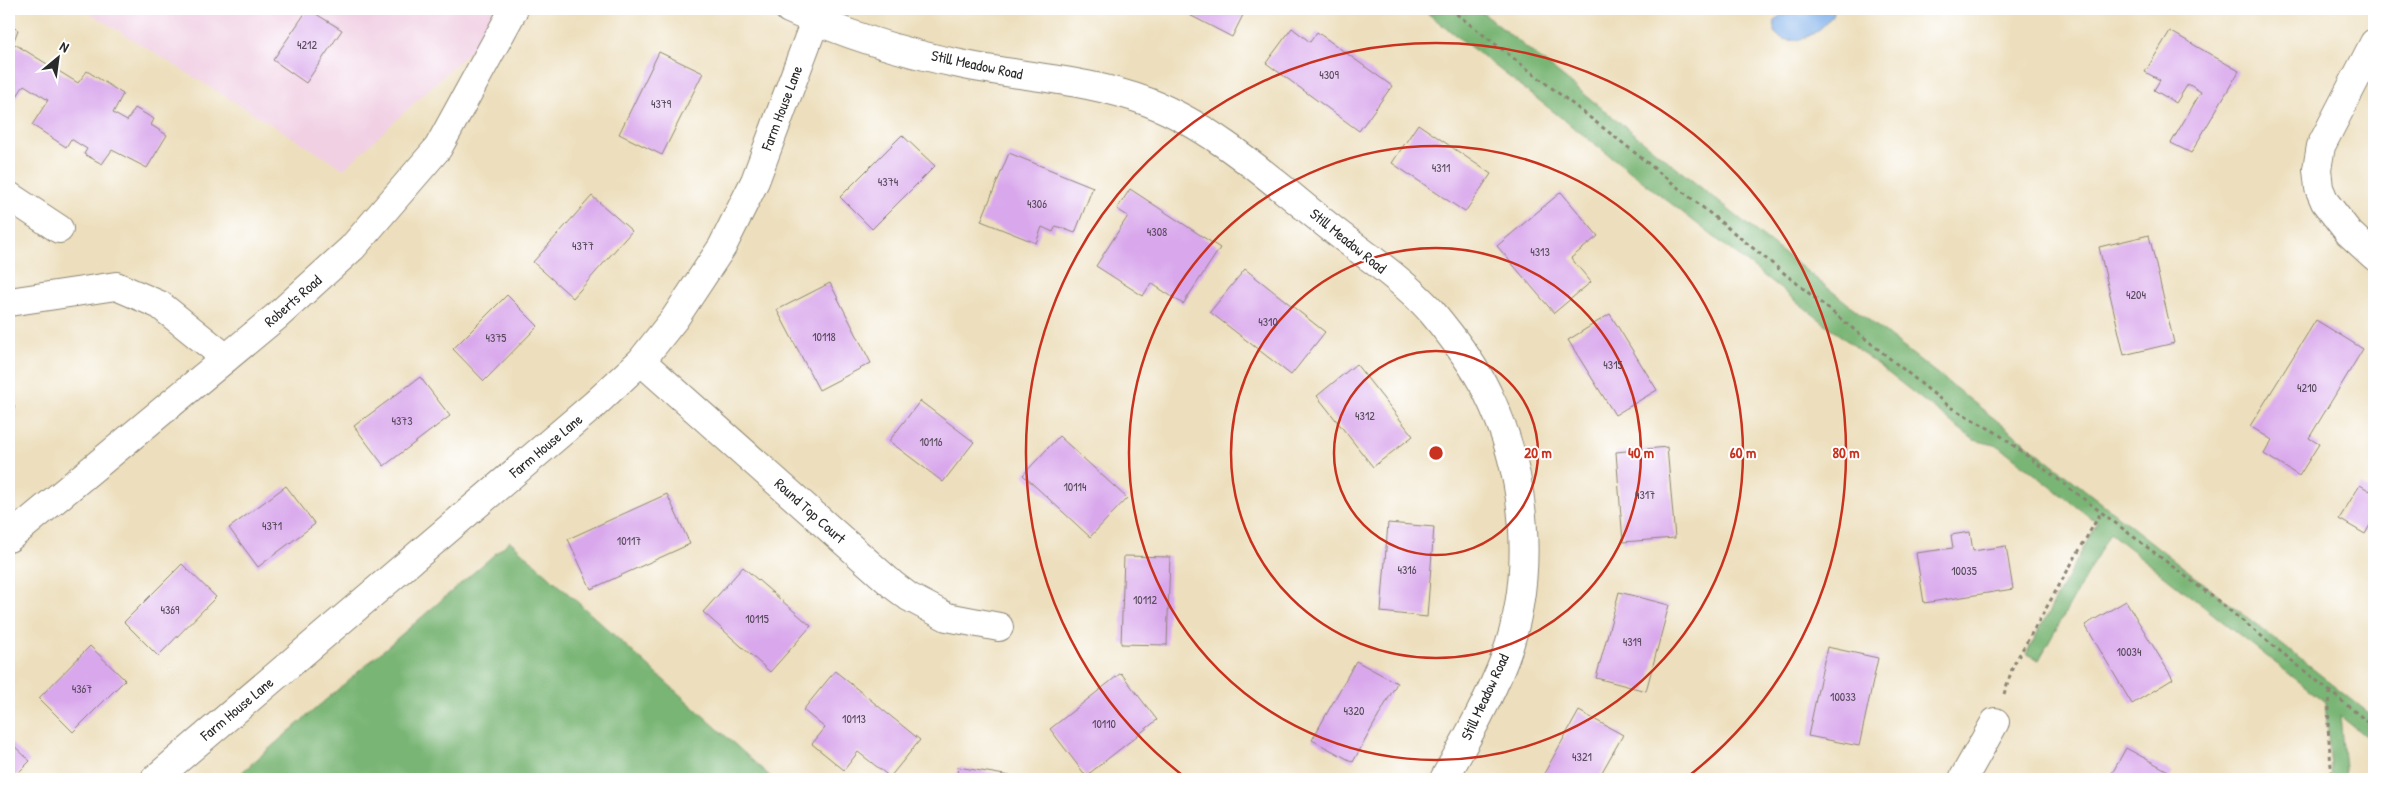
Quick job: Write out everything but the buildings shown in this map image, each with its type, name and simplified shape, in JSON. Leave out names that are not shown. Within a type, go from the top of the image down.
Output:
[{"type":"street","name":"Roberts Road","points":[[9,538],[277,316],[352,248],[438,148],[514,9]]},
{"type":"street","name":"Still Meadow Road","points":[[789,9],[864,39],[958,64],[1104,89],[1148,102],[1181,118],[1226,146],[1277,182],[1335,232],[1382,267],[1429,309],[1462,350],[1487,392],[1508,444],[1520,498],[1524,553],[1518,608],[1506,656],[1484,707],[1444,779]]},
{"type":"street","name":"Farm House Lane","points":[[155,779],[595,404],[641,360],[675,318],[722,247],[755,181],[815,21]]},
{"type":"street","points":[[2374,43],[2321,146],[2317,169],[2319,188],[2324,202],[2349,233],[2374,256]]},
{"type":"street","points":[[9,196],[59,228]]},
{"type":"street","points":[[9,302],[116,286],[160,304],[226,358]]},
{"type":"street","name":"Round Top Court","points":[[641,360],[893,585],[909,597],[947,617],[999,627]]},
{"type":"street","points":[[1963,779],[1995,722]]},
{"type":"path","points":[[1450,9],[1624,144],[1950,407],[1997,433],[2100,514],[2218,601],[2374,727]]},
{"type":"path","points":[[1995,722],[2013,666],[2100,514]]},
{"type":"path","points":[[2330,691],[2328,727],[2332,779]]},
{"type":"shaded area","points":[[83,9],[496,9],[475,46],[344,169]]},
{"type":"green space","points":[[1422,9],[1478,9],[1744,222],[2374,717],[2374,743],[2340,716],[2346,779],[2332,779],[2325,702],[2110,533],[2039,660],[2026,654],[2097,523],[1999,446],[1974,440]]},
{"type":"green space","points":[[510,541],[773,779],[234,779]]},
{"type":"water","points":[[1796,9],[1835,9],[1825,24],[1808,36],[1790,40],[1781,38],[1774,32],[1775,21],[1782,14],[1792,14]]}]
